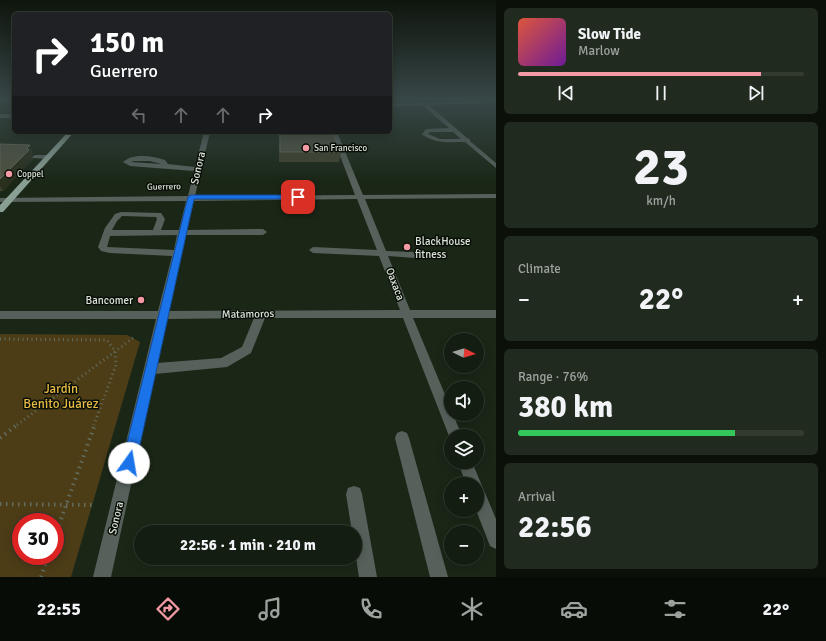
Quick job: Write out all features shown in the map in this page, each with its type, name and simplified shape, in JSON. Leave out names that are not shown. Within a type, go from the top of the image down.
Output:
[{"type":"main road","points":[[0,210],[68,134]]},
{"type":"street","points":[[452,127],[496,166]]},
{"type":"street","points":[[456,130],[428,130],[426,134],[431,140],[468,140]]},
{"type":"street","name":"Sonora","points":[[102,577],[162,316],[207,134]]},
{"type":"street","name":"Oaxaca","points":[[335,134],[452,429]]},
{"type":"street","points":[[35,157],[47,157]]},
{"type":"street","points":[[164,165],[164,162],[161,160],[134,159],[126,162],[130,164],[164,165],[198,169]]},
{"type":"street","name":"Guerrero","points":[[0,200],[191,197],[496,196]]},
{"type":"street","points":[[156,233],[160,219],[158,215],[121,214],[115,217],[102,247],[104,249],[178,253]]},
{"type":"street","points":[[107,233],[263,232]]},
{"type":"street","points":[[313,250],[414,255]]},
{"type":"street","points":[[150,369],[223,363],[247,350],[260,314]]},
{"type":"street","name":"Matamoros","points":[[0,315],[162,316],[260,314],[496,314]]},
{"type":"street","points":[[402,438],[439,577]]},
{"type":"street","points":[[354,494],[368,577]]},
{"type":"street","points":[[484,509],[496,540]]},
{"type":"path","points":[[0,438],[133,338]]},
{"type":"path","points":[[0,339],[107,340],[115,351],[116,365],[63,513]]},
{"type":"path","points":[[0,504],[93,504]]},
{"type":"path","points":[[42,577],[45,565]]},
{"type":"green space","name":"Jardín Benito Juárez","points":[[0,334],[127,335],[140,342],[71,577],[0,577]]},
{"type":"building","points":[[280,134],[333,134],[341,152],[280,152]]},
{"type":"building","points":[[0,144],[30,145],[27,148],[29,150],[0,179]]},
{"type":"place","name":"San Francisco","points":[[306,148]]},
{"type":"place","name":"Coppel","points":[[9,174]]},
{"type":"place","name":"BlackHouse fitness","points":[[407,247]]},
{"type":"place","name":"Bancomer","points":[[141,300]]},
{"type":"route","points":[[129,463],[162,316],[191,197],[298,197]]}]
